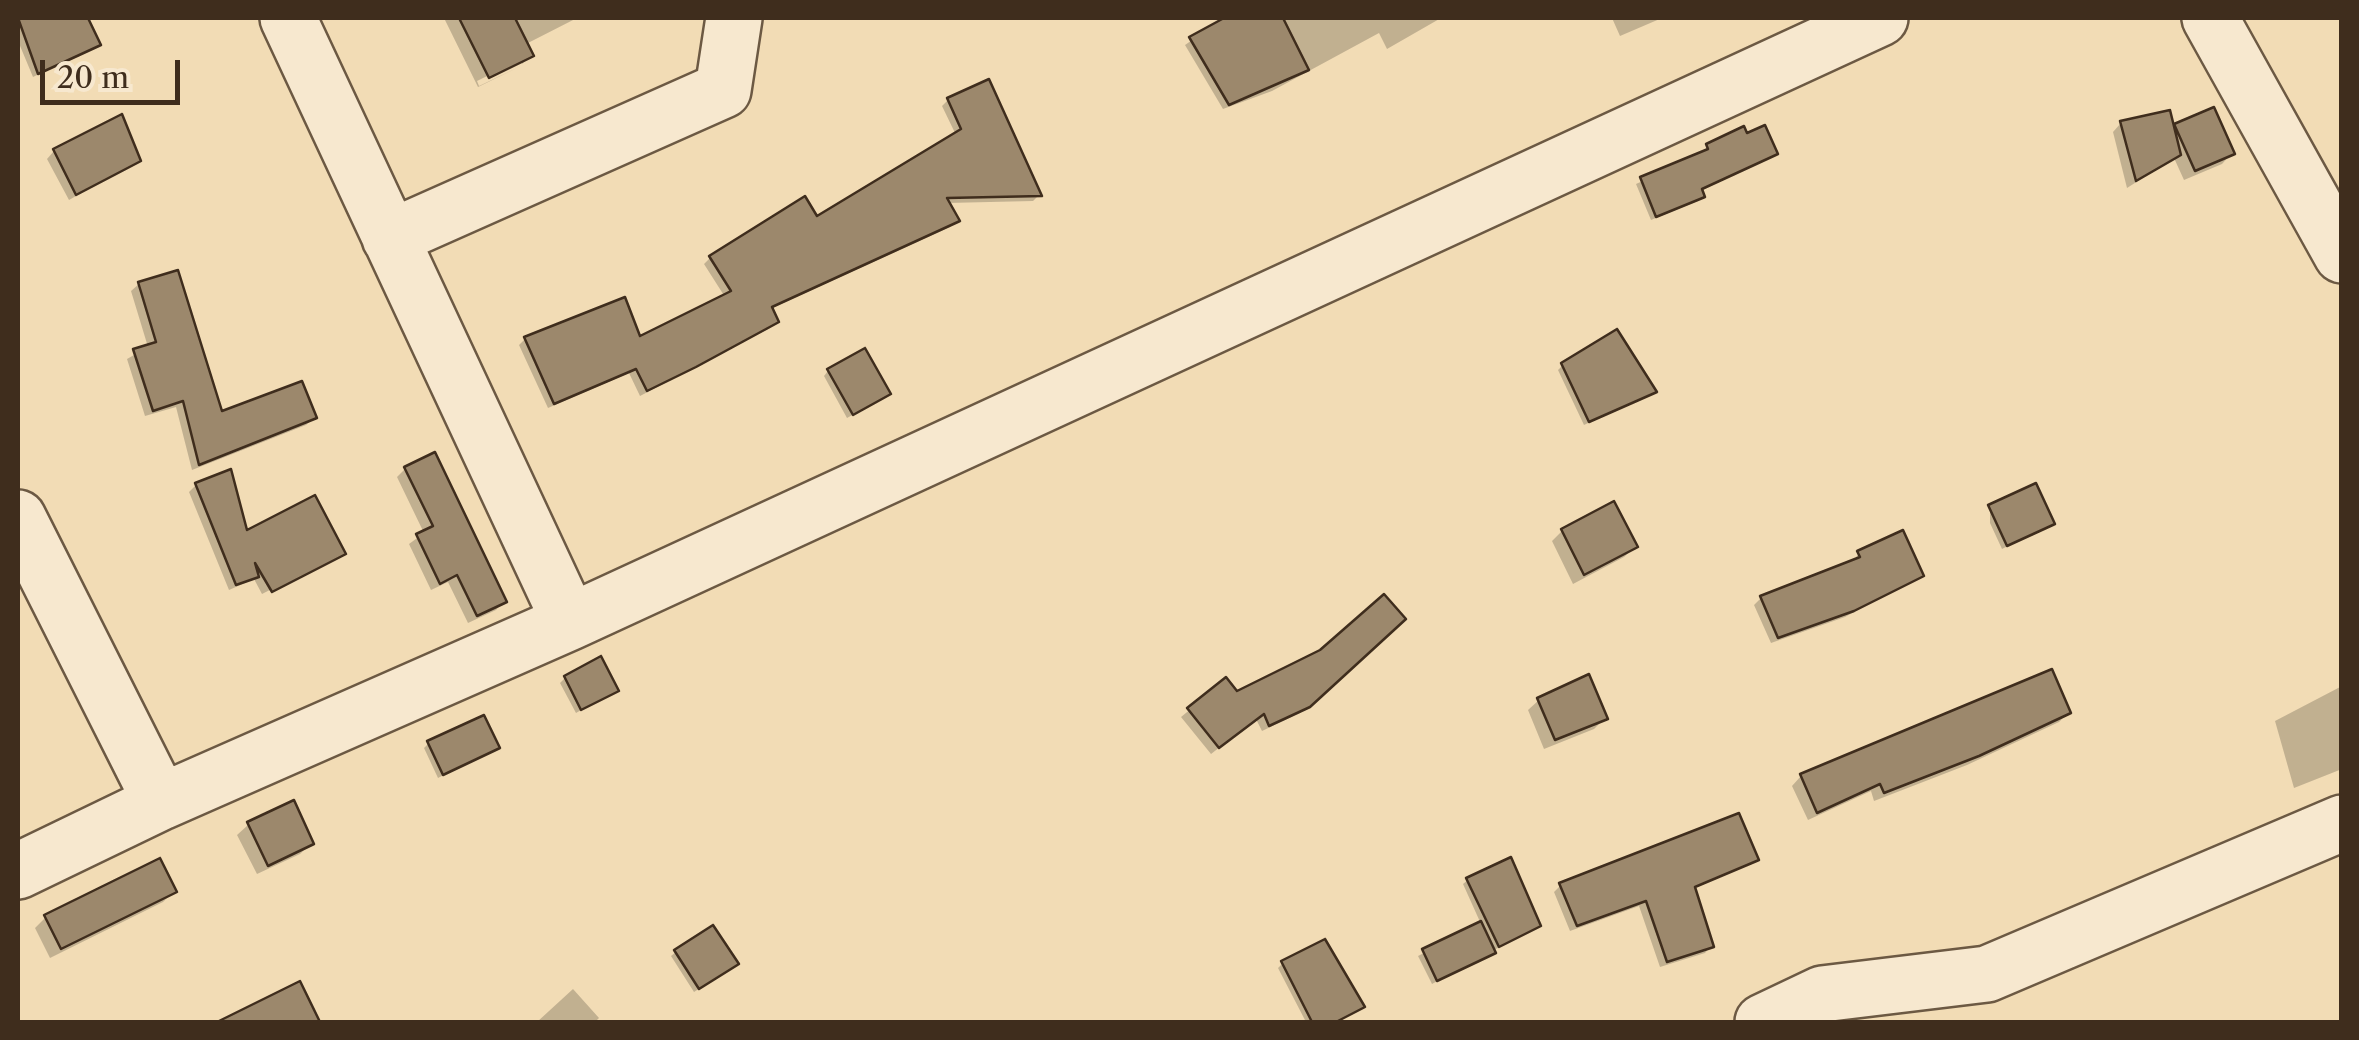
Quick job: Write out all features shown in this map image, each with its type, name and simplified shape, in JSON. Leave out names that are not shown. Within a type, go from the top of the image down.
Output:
[{"type":"street","points":[[288,18],[570,622]]},
{"type":"street","points":[[390,238],[723,90],[734,18]]},
{"type":"street","points":[[18,870],[161,802],[570,622],[1880,18]]},
{"type":"street","points":[[2210,18],[2342,256]]},
{"type":"street","points":[[18,518],[161,802]]},
{"type":"street","points":[[1763,1022],[1822,994],[1987,974],[2342,823]]},
{"type":"building","points":[[18,18],[88,18],[101,45],[38,74]]},
{"type":"building","points":[[459,18],[515,18],[534,56],[489,78]]},
{"type":"building","points":[[1224,18],[1283,18],[1309,70],[1229,105],[1189,37]]},
{"type":"building","points":[[989,79],[1042,196],[947,198],[960,221],[772,307],[779,322],[696,367],[647,391],[636,369],[554,404],[524,337],[625,297],[640,336],[731,291],[709,256],[805,196],[817,216],[961,129],[947,98]]},
{"type":"building","points":[[2214,107],[2235,154],[2195,171],[2174,124]]},
{"type":"building","points":[[2170,110],[2181,155],[2136,181],[2120,121]]},
{"type":"building","points":[[122,114],[141,161],[76,195],[53,149]]},
{"type":"building","points":[[1765,125],[1778,154],[1702,189],[1705,197],[1656,217],[1640,177],[1708,149],[1706,144],[1744,126],[1747,133]]},
{"type":"building","points":[[178,270],[222,411],[302,381],[317,418],[199,465],[183,401],[153,411],[133,349],[156,342],[138,282]]},
{"type":"building","points":[[1617,329],[1657,392],[1589,422],[1561,363]]},
{"type":"building","points":[[865,348],[891,394],[853,415],[827,369]]},
{"type":"building","points":[[435,452],[507,602],[477,616],[457,575],[440,584],[416,534],[433,526],[404,467]]},
{"type":"building","points":[[231,469],[247,530],[315,495],[346,554],[272,592],[255,563],[259,577],[236,585],[195,483]]},
{"type":"building","points":[[2036,483],[2055,524],[2007,546],[1988,505]]},
{"type":"building","points":[[1614,501],[1638,547],[1584,575],[1561,529]]},
{"type":"building","points":[[1903,530],[1924,576],[1854,611],[1778,638],[1760,596],[1860,557],[1857,551]]},
{"type":"building","points":[[1384,594],[1406,619],[1310,707],[1269,726],[1264,714],[1219,748],[1187,708],[1226,677],[1237,691],[1320,650]]},
{"type":"building","points":[[601,656],[619,691],[581,710],[564,676]]},
{"type":"building","points":[[2052,669],[2071,713],[1979,756],[1884,793],[1880,784],[1817,813],[1800,774]]},
{"type":"building","points":[[1589,674],[1608,719],[1555,740],[1537,698]]},
{"type":"building","points":[[484,715],[500,748],[443,775],[427,741]]},
{"type":"building","points":[[294,800],[314,844],[268,866],[247,822]]},
{"type":"building","points":[[1739,813],[1759,860],[1695,887],[1714,947],[1667,962],[1646,901],[1577,926],[1559,883]]},
{"type":"building","points":[[1511,857],[1541,926],[1499,947],[1466,878]]},
{"type":"building","points":[[160,858],[177,892],[61,949],[44,915]]},
{"type":"building","points":[[1481,921],[1496,953],[1437,981],[1422,949]]},
{"type":"building","points":[[713,925],[739,964],[699,989],[674,950]]},
{"type":"building","points":[[1325,939],[1365,1007],[1336,1022],[1312,1022],[1281,961]]},
{"type":"building","points":[[300,981],[320,1022],[217,1022]]}]
